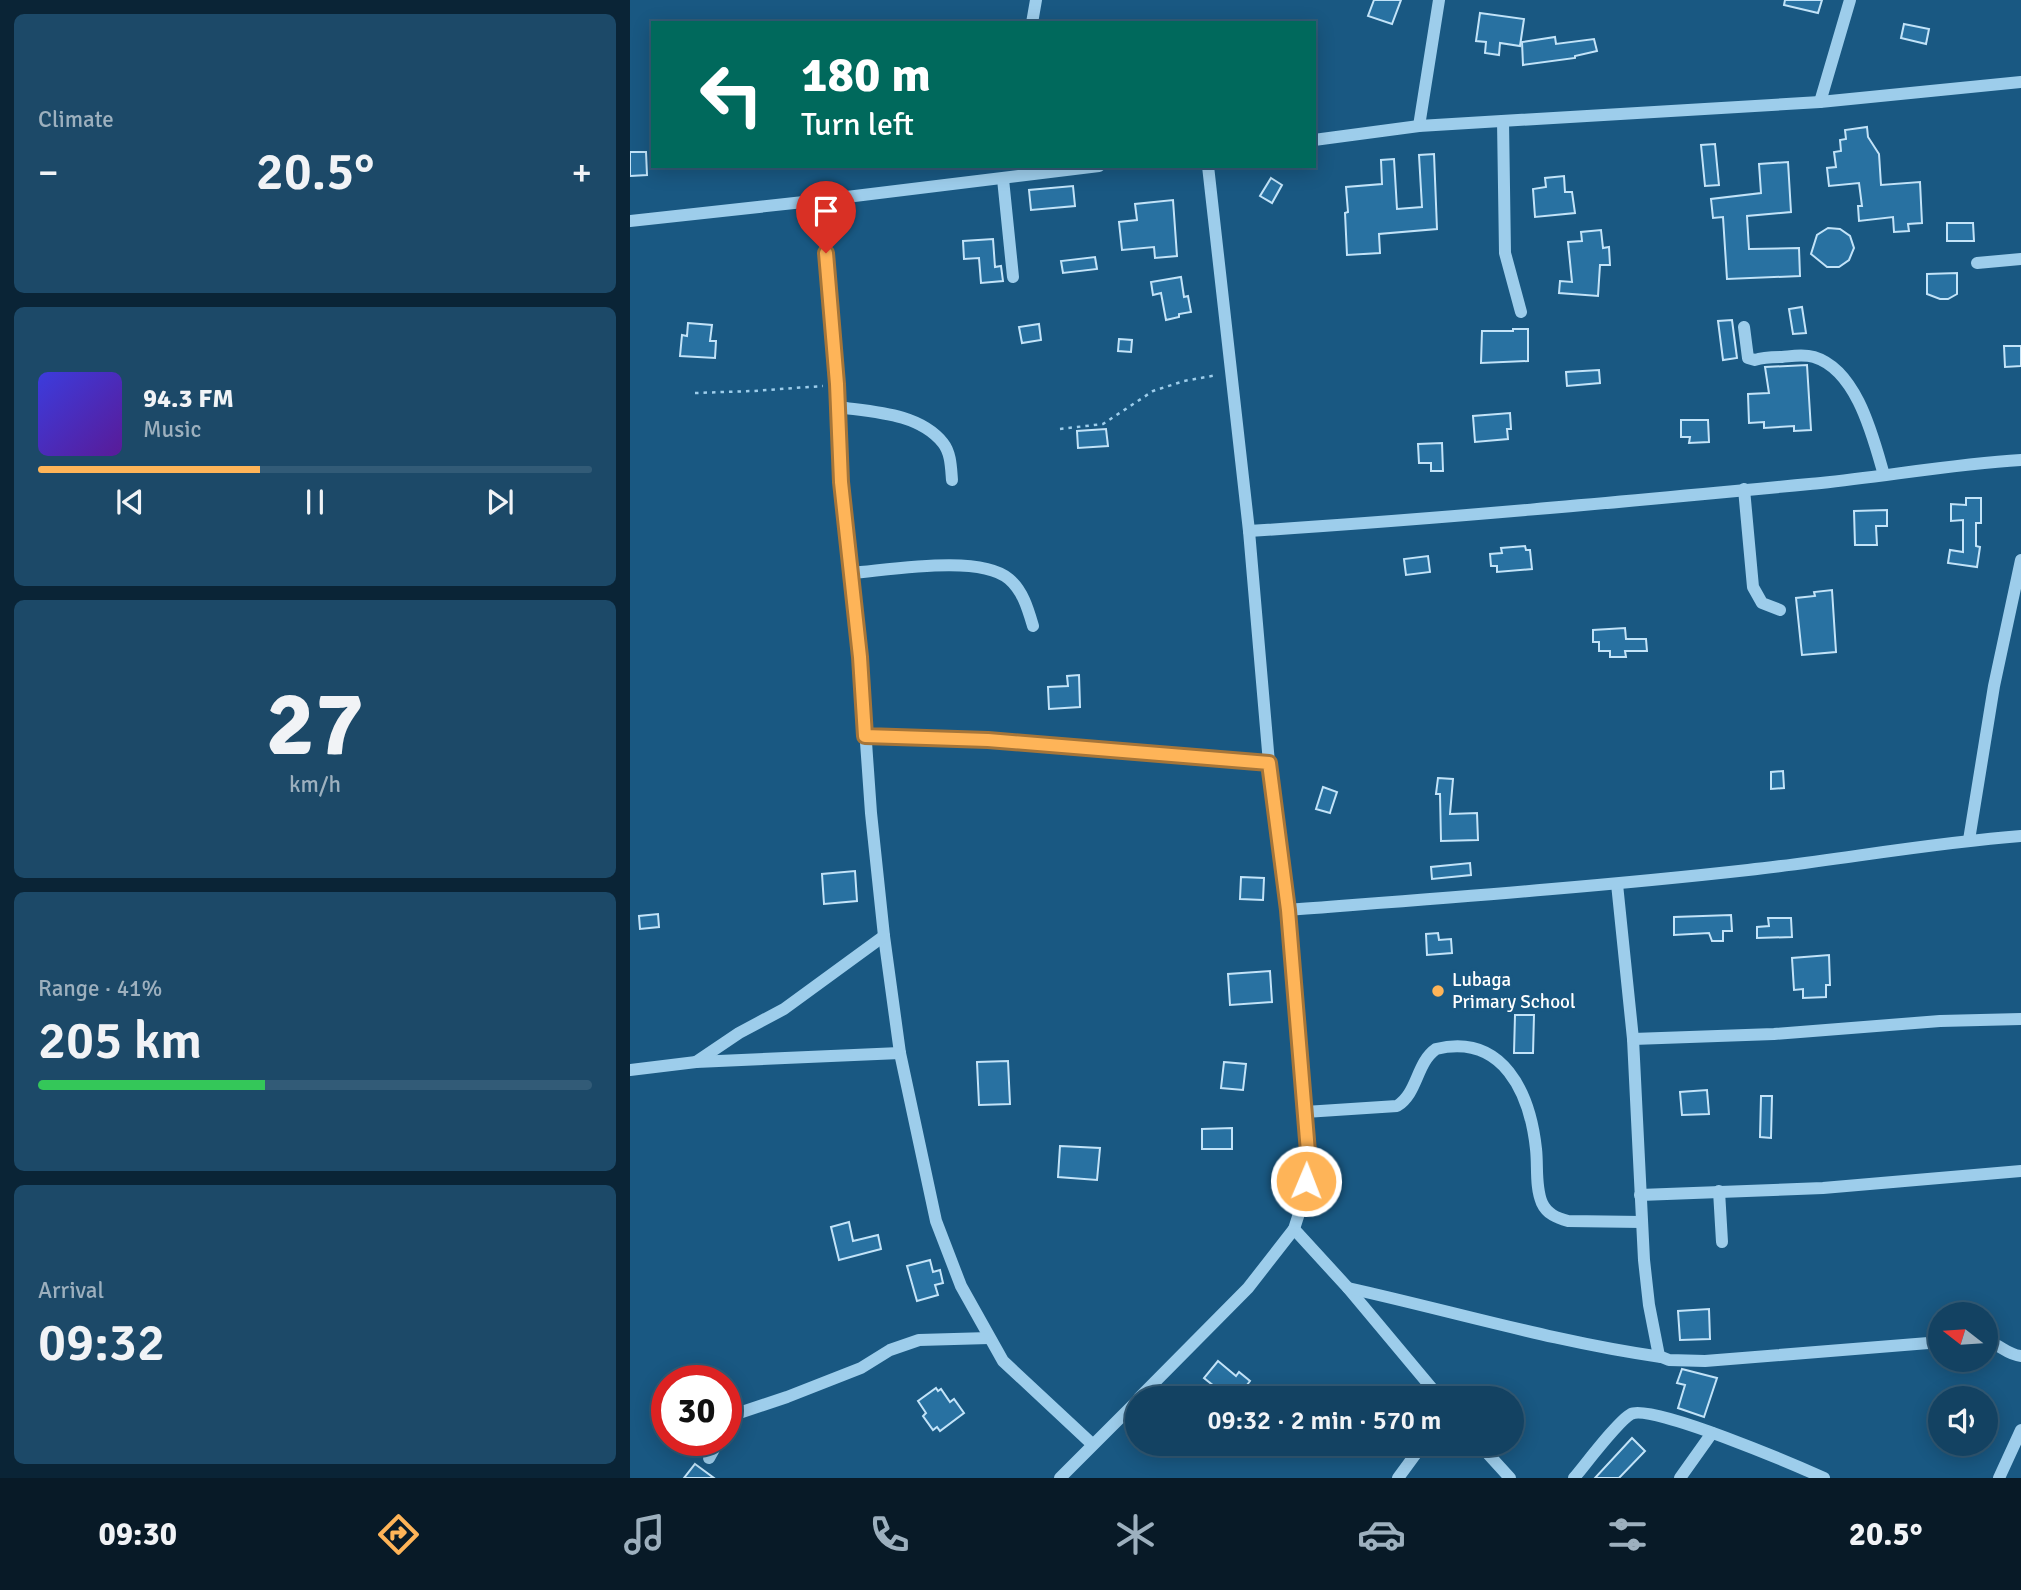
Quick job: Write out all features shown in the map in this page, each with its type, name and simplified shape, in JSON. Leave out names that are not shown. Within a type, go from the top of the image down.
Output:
[{"type":"street","points":[[1032,21],[1036,0]]},
{"type":"street","points":[[1419,126],[1439,0]]},
{"type":"street","points":[[1820,102],[1850,0]]},
{"type":"street","points":[[1316,140],[1419,126],[1820,102],[2021,82]]},
{"type":"street","points":[[1503,121],[1505,253],[1521,312]]},
{"type":"street","points":[[630,221],[822,201],[1003,179],[1026,171],[1070,168]]},
{"type":"street","points":[[1151,1386],[1248,1288],[1294,1229],[1304,1198],[1309,1164],[1288,910],[1269,763],[1249,531],[1208,168]]},
{"type":"street","points":[[1003,179],[1013,277]]},
{"type":"street","points":[[822,201],[837,384],[841,482],[884,936],[900,1053],[936,1221],[961,1286],[1003,1361],[1092,1444]]},
{"type":"street","points":[[1977,263],[2021,259]]},
{"type":"street","points":[[1744,327],[1748,358],[1755,360],[1812,356],[1840,374],[1858,401],[1871,428],[1884,475]]},
{"type":"street","points":[[838,407],[887,414],[930,430],[945,445],[951,462],[952,480]]},
{"type":"street","points":[[1249,531],[1364,524],[2021,460]]},
{"type":"street","points":[[1744,489],[1753,587],[1762,603],[1780,610]]},
{"type":"street","points":[[1969,840],[1994,686],[2021,560]]},
{"type":"street","points":[[851,573],[966,565],[989,568],[1008,578],[1016,586],[1026,602],[1034,626]]},
{"type":"street","points":[[865,736],[988,740],[1269,763]]},
{"type":"street","points":[[1288,910],[1617,884],[1795,865],[1969,840],[2021,836]]},
{"type":"street","points":[[1617,884],[1633,1039],[1640,1195],[1649,1305],[1661,1357]]},
{"type":"street","points":[[696,1062],[739,1032],[784,1009],[884,936]]},
{"type":"street","points":[[1633,1039],[1774,1034],[1940,1021],[2021,1019]]},
{"type":"street","points":[[1305,1112],[1397,1106],[1404,1102],[1423,1063],[1436,1049],[1453,1047],[1479,1051],[1508,1068],[1523,1096],[1535,1139],[1542,1203],[1549,1212],[1556,1218],[1568,1221],[1642,1222]]},
{"type":"street","points":[[630,1070],[696,1062],[900,1053]]},
{"type":"street","points":[[1640,1195],[1823,1188],[2021,1171]]},
{"type":"street","points":[[1719,1191],[1722,1242]]},
{"type":"street","points":[[1294,1229],[1348,1288],[1430,1386]]},
{"type":"street","points":[[1348,1288],[1463,1314],[1552,1338],[1678,1361],[1928,1343]]},
{"type":"street","points":[[742,1412],[861,1368],[890,1350],[919,1340],[989,1338]]},
{"type":"street","points":[[1998,1346],[2007,1353],[2021,1356]]},
{"type":"street","points":[[1060,1478],[1125,1412]]},
{"type":"street","points":[[1574,1478],[1619,1425],[1633,1413],[1647,1412],[1712,1433],[1824,1478]]},
{"type":"street","points":[[1999,1478],[2021,1430]]},
{"type":"street","points":[[1680,1478],[1712,1433]]},
{"type":"street","points":[[1398,1478],[1414,1456]]},
{"type":"street","points":[[1490,1456],[1510,1478]]},
{"type":"path","points":[[1060,429],[1103,424],[1153,391],[1184,381],[1231,373]]},
{"type":"path","points":[[695,393],[837,384]]},
{"type":"building","points":[[1374,0],[1401,0],[1392,24],[1368,16]]},
{"type":"building","points":[[1785,0],[1822,0],[1818,13],[1784,5]]},
{"type":"building","points":[[1480,13],[1524,19],[1520,46],[1500,43],[1499,55],[1485,53],[1486,42],[1476,41]]},
{"type":"building","points":[[1904,24],[1929,29],[1926,44],[1901,38]]},
{"type":"building","points":[[1555,37],[1556,44],[1594,39],[1597,51],[1575,58],[1523,65],[1522,42]]},
{"type":"building","points":[[1867,127],[1868,137],[1879,154],[1881,185],[1920,182],[1922,223],[1908,224],[1909,231],[1894,232],[1893,217],[1859,221],[1858,206],[1862,206],[1859,183],[1829,186],[1827,168],[1836,167],[1834,152],[1841,151],[1840,140],[1846,139],[1845,130]]},
{"type":"building","points":[[1715,144],[1719,185],[1705,186],[1701,145]]},
{"type":"building","points":[[630,152],[646,152],[647,175],[630,176]]},
{"type":"building","points":[[1434,154],[1437,229],[1379,234],[1380,253],[1347,255],[1346,187],[1382,184],[1381,160],[1394,159],[1397,209],[1422,207],[1419,155]]},
{"type":"building","points":[[1788,162],[1791,212],[1747,216],[1749,249],[1799,248],[1800,276],[1727,279],[1723,217],[1713,218],[1711,199],[1761,193],[1759,164]]},
{"type":"building","points":[[1564,176],[1565,192],[1572,192],[1575,213],[1535,217],[1533,189],[1546,187],[1545,178]]},
{"type":"building","points":[[1271,178],[1282,185],[1272,203],[1260,196]]},
{"type":"building","points":[[1073,186],[1075,206],[1031,210],[1029,190]]},
{"type":"building","points":[[1173,200],[1177,256],[1155,258],[1154,247],[1122,250],[1119,222],[1137,220],[1135,204]]},
{"type":"building","points":[[1947,223],[1973,223],[1974,241],[1947,241]]},
{"type":"building","points":[[1828,228],[1840,229],[1850,236],[1854,248],[1849,260],[1839,267],[1827,267],[1811,254],[1817,235]]},
{"type":"building","points":[[1601,230],[1603,248],[1609,247],[1610,265],[1600,265],[1598,296],[1559,293],[1560,281],[1572,282],[1568,242],[1582,241],[1581,232]]},
{"type":"building","points":[[993,239],[995,267],[1001,266],[1003,281],[981,283],[979,258],[964,259],[963,241]]},
{"type":"building","points":[[1095,257],[1097,269],[1063,273],[1061,261]]},
{"type":"building","points":[[1957,273],[1957,294],[1948,299],[1940,299],[1927,294],[1927,274]]},
{"type":"building","points":[[1181,277],[1184,297],[1188,296],[1191,312],[1166,320],[1161,293],[1153,295],[1151,282]]},
{"type":"building","points":[[1802,307],[1806,333],[1793,334],[1789,309]]},
{"type":"building","points":[[1732,320],[1737,358],[1723,360],[1718,321]]},
{"type":"building","points":[[688,323],[712,325],[710,341],[716,341],[715,358],[680,356],[682,335],[687,336]]},
{"type":"building","points":[[1039,324],[1041,340],[1022,343],[1019,327]]},
{"type":"building","points":[[1528,329],[1528,361],[1481,363],[1482,331]]},
{"type":"building","points":[[1119,339],[1132,340],[1131,352],[1118,351]]},
{"type":"building","points":[[2004,346],[2021,346],[2021,366],[2005,367]]},
{"type":"building","points":[[1807,365],[1811,430],[1794,431],[1794,426],[1764,428],[1764,422],[1749,423],[1748,394],[1769,393],[1765,367]]},
{"type":"building","points":[[1599,370],[1600,383],[1567,386],[1566,372]]},
{"type":"building","points":[[1510,413],[1511,429],[1507,429],[1508,439],[1475,442],[1473,416]]},
{"type":"building","points":[[1681,420],[1708,420],[1709,442],[1689,443],[1690,437],[1681,437]]},
{"type":"building","points":[[1106,429],[1108,446],[1078,448],[1077,431]]},
{"type":"building","points":[[1442,443],[1443,471],[1431,471],[1431,463],[1419,463],[1418,444]]},
{"type":"building","points":[[1966,498],[1981,498],[1981,523],[1976,523],[1976,546],[1980,547],[1977,567],[1948,563],[1950,550],[1963,552],[1963,520],[1951,521],[1951,504],[1966,505]]},
{"type":"building","points":[[1887,510],[1887,526],[1876,526],[1877,545],[1855,545],[1854,511]]},
{"type":"building","points":[[1525,546],[1526,550],[1530,550],[1532,569],[1497,572],[1497,566],[1491,566],[1490,554],[1502,553],[1501,548]]},
{"type":"building","points":[[1428,556],[1430,572],[1406,575],[1404,559]]},
{"type":"building","points":[[1832,590],[1836,652],[1802,655],[1796,598],[1815,596],[1814,592]]},
{"type":"building","points":[[1625,628],[1626,639],[1646,639],[1647,651],[1625,651],[1626,657],[1610,657],[1610,651],[1599,651],[1599,642],[1593,642],[1593,630]]},
{"type":"building","points":[[1079,675],[1080,707],[1049,709],[1048,687],[1068,686],[1067,676]]},
{"type":"building","points":[[1783,771],[1784,788],[1771,789],[1771,772]]},
{"type":"building","points":[[1438,778],[1453,779],[1450,814],[1477,813],[1478,840],[1441,841],[1440,794],[1436,794]]},
{"type":"building","points":[[1323,787],[1337,792],[1330,813],[1316,809]]},
{"type":"building","points":[[1470,863],[1471,875],[1432,879],[1431,867]]},
{"type":"building","points":[[855,871],[857,901],[824,904],[822,874]]},
{"type":"building","points":[[1241,877],[1264,878],[1263,900],[1240,899]]},
{"type":"building","points":[[658,914],[659,927],[640,929],[639,916]]},
{"type":"building","points":[[1731,915],[1732,931],[1723,931],[1723,941],[1712,941],[1709,933],[1674,935],[1674,917]]},
{"type":"building","points":[[1768,918],[1791,918],[1792,937],[1757,938],[1757,927],[1769,926]]},
{"type":"building","points":[[1438,933],[1439,940],[1451,939],[1452,953],[1427,955],[1426,934]]},
{"type":"building","points":[[1829,955],[1830,985],[1826,985],[1826,997],[1803,998],[1803,989],[1794,990],[1792,958]]},
{"type":"building","points":[[1270,971],[1272,1002],[1230,1005],[1228,974]]},
{"type":"building","points":[[1515,1015],[1534,1015],[1533,1053],[1514,1053]]},
{"type":"building","points":[[1008,1061],[1010,1104],[979,1105],[977,1062]]},
{"type":"building","points":[[1224,1062],[1246,1064],[1243,1090],[1221,1088]]},
{"type":"building","points":[[1707,1090],[1709,1114],[1682,1115],[1680,1092]]},
{"type":"building","points":[[1761,1096],[1772,1096],[1771,1138],[1760,1137]]},
{"type":"building","points":[[1232,1128],[1232,1149],[1202,1149],[1202,1129]]},
{"type":"building","points":[[1060,1146],[1100,1148],[1097,1180],[1058,1177]]},
{"type":"building","points":[[849,1222],[853,1241],[878,1235],[881,1249],[839,1260],[831,1227]]},
{"type":"building","points":[[930,1260],[933,1272],[940,1270],[943,1283],[935,1285],[938,1295],[917,1301],[907,1266]]},
{"type":"building","points":[[1709,1309],[1710,1339],[1680,1340],[1678,1311]]},
{"type":"building","points":[[1218,1361],[1236,1376],[1239,1372],[1250,1381],[1246,1386],[1214,1386],[1204,1378]]},
{"type":"building","points":[[1682,1369],[1717,1378],[1704,1417],[1678,1408],[1685,1385],[1677,1383]]},
{"type":"building","points":[[936,1388],[938,1391],[941,1389],[950,1402],[954,1399],[964,1413],[940,1431],[937,1427],[933,1430],[923,1416],[926,1413],[918,1401]]},
{"type":"building","points":[[1632,1438],[1645,1451],[1619,1478],[1595,1478]]},
{"type":"building","points":[[695,1464],[714,1478],[684,1478]]},
{"type":"place","name":"Lubaga Primary School","points":[[1438,991]]},
{"type":"route","points":[[826,253],[837,384],[841,482],[860,657],[865,736],[988,740],[1269,763],[1288,910],[1309,1164],[1306,1181]]}]
